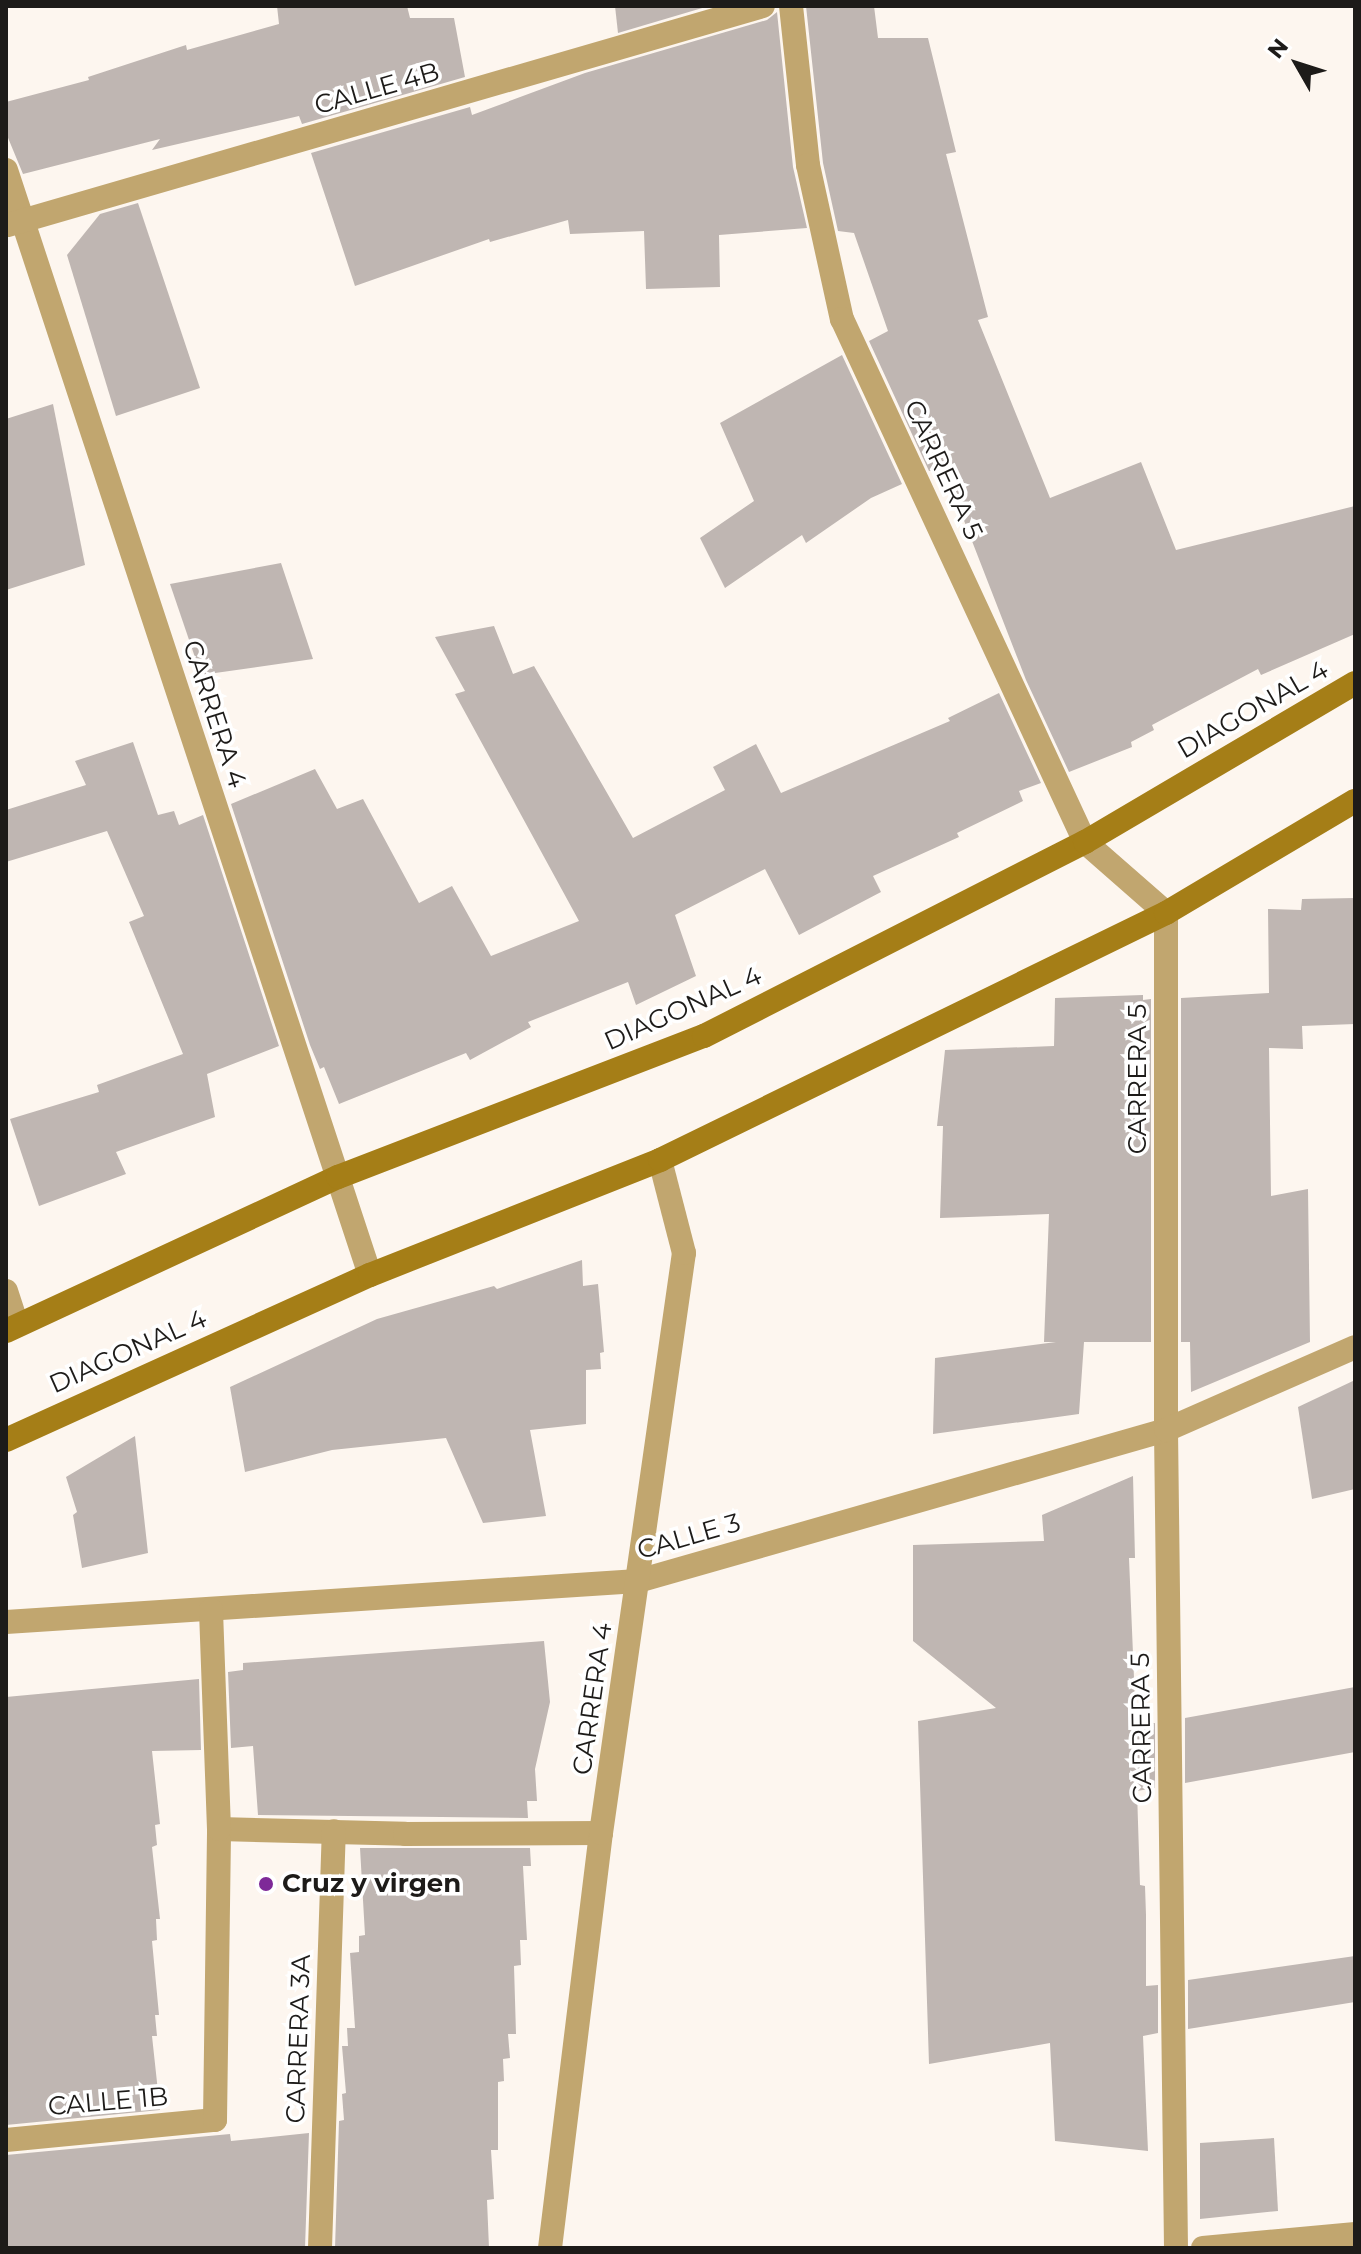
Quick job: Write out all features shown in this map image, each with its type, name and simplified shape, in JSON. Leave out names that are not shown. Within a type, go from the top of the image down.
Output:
[{"type":"street","name":"CALLE 4B","points":[[14,223],[763,6]]},
{"type":"street","name":"CARRERA 5","points":[[791,6],[808,165],[842,319],[1085,842],[1166,913],[1166,1430],[1176,2248]]},
{"type":"street","name":"CARRERA 4","points":[[6,170],[14,223],[370,1275]]},
{"type":"street","name":"DIAGONAL 4","points":[[12,1328],[338,1177],[704,1036],[1085,842],[1355,683]]},
{"type":"street","name":"DIAGONAL 4","points":[[6,1440],[370,1275],[660,1160],[1166,913],[1355,801]]},
{"type":"street","name":"CARRERA 4","points":[[550,2248],[601,1833],[684,1253],[660,1160]]},
{"type":"street","points":[[6,1291],[12,1328]]},
{"type":"street","name":"CALLE 3","points":[[6,1622],[638,1581],[1166,1430],[1355,1347]]},
{"type":"street","points":[[211,1610],[219,1829],[601,1833]]},
{"type":"street","name":"CALLE 1B","points":[[6,2140],[215,2120],[219,1829]]},
{"type":"street","name":"CARRERA 3A","points":[[320,2248],[334,1831]]},
{"type":"street","points":[[1203,2248],[1355,2234]]},
{"type":"building","points":[[277,6],[407,6],[410,18],[454,18],[465,77],[302,124],[299,116],[152,150],[160,139],[23,174],[6,133],[6,102],[89,80],[88,77],[186,45],[187,50],[279,24]]},
{"type":"building","points":[[615,6],[709,6],[618,33]]},
{"type":"building","points":[[806,6],[874,6],[878,38],[928,38],[956,152],[946,154],[988,317],[978,320],[1050,498],[1141,462],[1176,550],[1355,506],[1355,634],[1261,675],[1258,669],[1152,725],[1154,730],[1131,742],[1132,747],[1069,772],[1026,680],[944,469],[929,471],[869,341],[888,331],[854,233],[838,231],[823,163]]},
{"type":"building","points":[[777,12],[793,167],[807,228],[719,235],[720,287],[646,289],[644,231],[570,234],[568,220],[490,242],[489,239],[355,286],[311,153],[470,107],[472,115],[585,73],[767,20]]},
{"type":"building","points":[[138,203],[200,388],[116,416],[67,255],[100,214]]},
{"type":"building","points":[[842,355],[902,484],[871,498],[806,543],[802,535],[725,588],[700,538],[754,501],[720,423]]},
{"type":"building","points":[[53,404],[85,565],[6,590],[6,419]]},
{"type":"building","points":[[281,563],[313,659],[201,675],[170,584]]},
{"type":"building","points":[[494,626],[513,674],[534,666],[633,838],[725,790],[713,767],[756,744],[781,793],[950,721],[948,718],[999,693],[1041,783],[1019,791],[1023,801],[957,833],[959,837],[873,876],[881,892],[799,935],[765,869],[675,915],[696,976],[636,1005],[628,982],[528,1022],[531,1027],[470,1060],[466,1053],[339,1104],[324,1067],[320,1069],[310,1045],[231,804],[315,769],[337,809],[363,799],[419,903],[452,886],[491,956],[579,921],[455,694],[465,691],[435,637]]},
{"type":"building","points":[[133,742],[158,815],[174,811],[179,825],[203,815],[279,1046],[207,1074],[215,1117],[116,1152],[126,1174],[39,1206],[10,1119],[99,1092],[97,1085],[183,1054],[129,922],[144,916],[107,831],[6,862],[6,810],[86,785],[75,761]]},
{"type":"building","points":[[1355,898],[1355,1024],[1302,1026],[1303,1049],[1269,1048],[1271,1196],[1308,1189],[1310,1342],[1191,1392],[1190,1342],[1181,1342],[1181,998],[1269,993],[1268,909],[1301,910],[1302,899]]},
{"type":"building","points":[[1143,995],[1143,1000],[1151,999],[1151,1342],[1084,1342],[1079,1414],[933,1434],[935,1358],[1056,1342],[1044,1342],[1049,1214],[940,1218],[943,1126],[937,1126],[945,1050],[1054,1046],[1055,998]]},
{"type":"building","points":[[582,1260],[583,1286],[598,1284],[604,1352],[600,1353],[601,1369],[586,1370],[586,1424],[530,1430],[546,1516],[483,1523],[446,1438],[332,1450],[245,1472],[230,1387],[377,1319],[494,1286],[497,1289]]},
{"type":"building","points":[[1355,1380],[1355,1489],[1312,1499],[1298,1407]]},
{"type":"building","points":[[135,1436],[148,1553],[82,1568],[73,1515],[77,1512],[66,1477]]},
{"type":"building","points":[[1133,1476],[1135,1558],[1129,1558],[1136,1726],[1155,1723],[1155,1788],[1137,1791],[1140,1885],[1145,1886],[1146,1986],[1158,1985],[1158,2033],[1143,2036],[1148,2151],[1055,2141],[1050,2043],[929,2064],[918,1721],[996,1708],[913,1641],[913,1545],[1044,1541],[1042,1515]]},
{"type":"building","points":[[544,1641],[550,1702],[535,1769],[537,1801],[527,1801],[528,1818],[258,1815],[253,1746],[231,1748],[228,1672],[243,1670],[243,1663]]},
{"type":"building","points":[[199,1679],[201,1750],[152,1751],[160,1824],[155,1825],[157,1845],[152,1847],[160,1919],[156,1919],[157,1940],[152,1941],[159,2015],[155,2015],[157,2036],[152,2036],[160,2110],[6,2125],[6,1697]]},
{"type":"building","points":[[1355,1687],[1355,1752],[1185,1783],[1185,1718]]},
{"type":"building","points":[[360,1848],[530,1848],[531,1866],[523,1866],[527,1940],[520,1940],[521,1965],[514,1966],[516,2034],[508,2034],[510,2058],[503,2059],[504,2081],[498,2082],[498,2150],[491,2150],[494,2199],[487,2200],[489,2248],[335,2248],[339,2121],[344,2120],[342,2094],[346,2093],[342,2046],[348,2046],[347,2028],[355,2028],[350,1953],[359,1952],[359,1936],[365,1935]]},
{"type":"building","points":[[1355,1956],[1355,2002],[1188,2029],[1188,1980]]},
{"type":"building","points":[[309,2133],[305,2248],[6,2248],[6,2155],[230,2134],[231,2141]]},
{"type":"building","points":[[1274,2138],[1278,2211],[1200,2219],[1200,2143]]},
{"type":"place","name":"Cruz y virgen","points":[[266,1884]]}]
